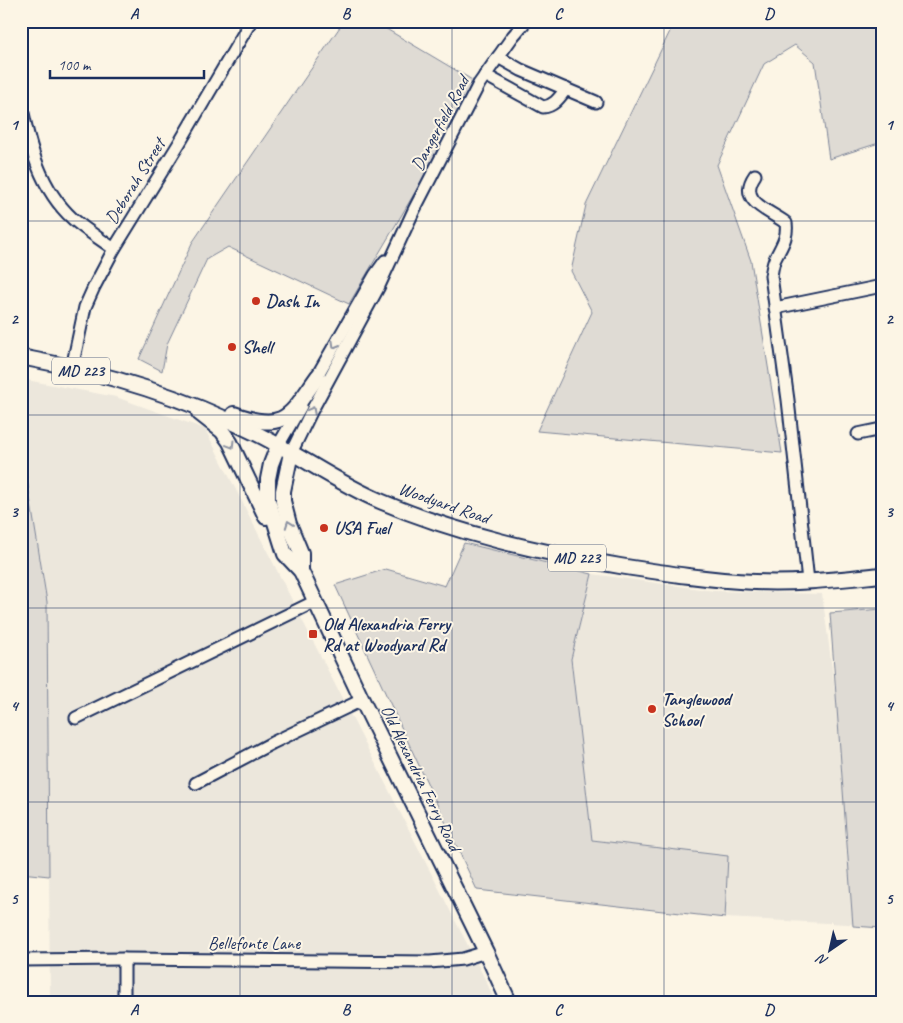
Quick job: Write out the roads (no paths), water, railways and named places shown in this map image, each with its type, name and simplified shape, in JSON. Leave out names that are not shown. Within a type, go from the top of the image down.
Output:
[{"type":"main road","name":"Woodyard Road","points":[[21,357],[131,383],[182,401],[227,419],[346,485],[380,501],[434,522],[502,542],[580,559],[697,577],[757,582],[808,581],[882,574]]},
{"type":"main road","points":[[182,401],[231,412],[262,423],[271,422],[288,415],[318,376]]},
{"type":"main road","points":[[182,401],[222,431],[230,442],[285,554]]},
{"type":"main road","name":"Old Alexandria Ferry Road","points":[[278,446],[271,464],[267,491],[285,554],[302,571],[362,700],[509,1002]]},
{"type":"main road","name":"Old Alexandria Ferry Road","points":[[291,453],[283,491],[289,524],[301,553],[302,571]]},
{"type":"street","name":"Deborah Street","points":[[72,368],[88,299],[114,249],[251,21]]},
{"type":"street","name":"Dangerfield Road","points":[[291,453],[311,412],[360,325],[414,210],[485,75],[526,21]]},
{"type":"street","points":[[498,57],[521,70],[596,102]]},
{"type":"street","points":[[485,75],[543,108],[555,103],[566,89]]},
{"type":"street","points":[[21,103],[30,148],[44,180],[56,199],[72,218],[114,249]]},
{"type":"street","points":[[756,175],[751,184],[751,195],[762,209],[777,216],[786,223],[788,232],[775,258],[771,276],[788,400],[808,581]]},
{"type":"street","name":"Dangerfield Road","points":[[278,446],[376,275],[397,247]]},
{"type":"street","points":[[775,308],[882,286]]},
{"type":"street","points":[[858,434],[882,429]]},
{"type":"street","points":[[76,718],[316,601]]},
{"type":"street","points":[[196,783],[272,743],[362,700]]},
{"type":"street","name":"Bellefonte Lane","points":[[21,960],[124,959],[430,962],[463,958],[486,952]]},
{"type":"street","points":[[124,959],[124,1002]]},
{"type":"place","name":"Dash In","points":[[256,301]]},
{"type":"place","name":"Shell","points":[[232,347]]},
{"type":"place","name":"USA Fuel","points":[[324,528]]},
{"type":"place","name":"Old Alexandria Ferry Rd at Woodyard Rd","points":[[313,634]]},
{"type":"place","name":"Tanglewood School","points":[[652,709]]}]
